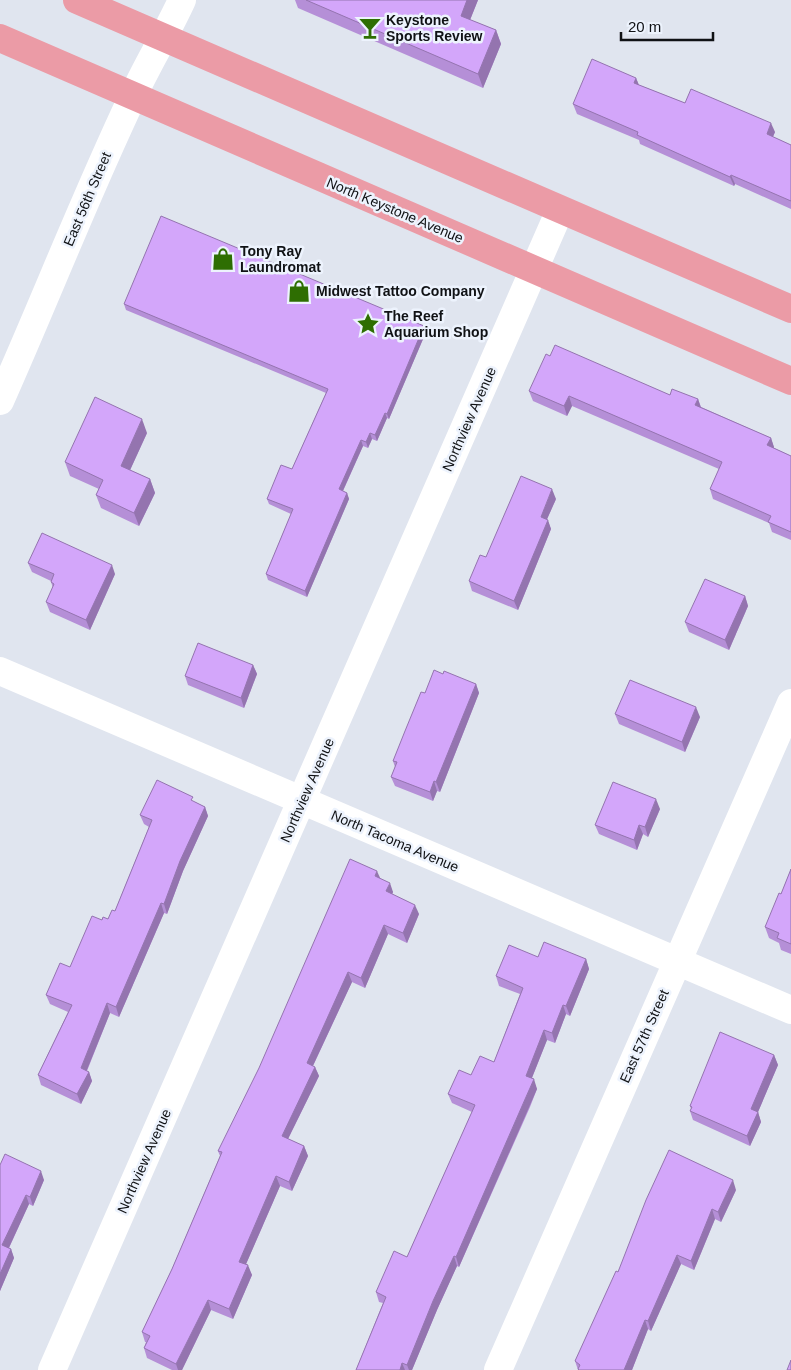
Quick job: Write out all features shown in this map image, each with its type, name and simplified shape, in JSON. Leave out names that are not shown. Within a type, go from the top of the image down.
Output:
[{"type":"main road","points":[[77,0],[791,309]]},
{"type":"main road","name":"North Keystone Avenue","points":[[0,38],[791,381]]},
{"type":"street","name":"East 56th Street","points":[[0,401],[132,96],[164,38],[182,0]]},
{"type":"street","name":"Northview Avenue","points":[[52,1370],[560,210]]},
{"type":"street","name":"North Tacoma Avenue","points":[[0,671],[791,1010]]},
{"type":"street","name":"East 57th Street","points":[[498,1370],[791,703]]},
{"type":"building","points":[[306,0],[467,0],[461,16],[496,30],[478,74]]},
{"type":"building","points":[[592,59],[636,78],[634,83],[685,103],[691,89],[771,123],[767,134],[791,145],[791,201],[731,175],[730,177],[637,135],[638,132],[573,104]]},
{"type":"building","points":[[161,216],[424,326],[387,414],[385,413],[375,435],[370,433],[366,442],[361,440],[339,489],[347,493],[305,591],[266,574],[293,509],[267,499],[281,465],[292,469],[328,389],[124,304]]},
{"type":"building","points":[[555,345],[670,395],[672,389],[698,399],[695,405],[771,438],[767,445],[791,456],[791,532],[768,522],[771,516],[710,489],[722,462],[569,396],[564,406],[529,391],[546,354],[550,356]]},
{"type":"building","points":[[95,397],[142,419],[121,466],[150,479],[134,513],[96,495],[103,480],[65,462]]},
{"type":"building","points":[[521,476],[552,489],[541,517],[548,520],[514,601],[469,581],[480,555],[486,557]]},
{"type":"building","points":[[42,533],[112,565],[86,620],[46,602],[54,584],[51,582],[54,574],[28,563]]},
{"type":"building","points":[[705,579],[745,596],[725,640],[685,622]]},
{"type":"building","points":[[198,643],[253,665],[241,698],[185,676]]},
{"type":"building","points":[[434,670],[443,674],[444,671],[476,684],[436,782],[434,781],[430,792],[391,777],[397,762],[393,761],[405,731],[421,692],[425,693]]},
{"type":"building","points":[[630,680],[696,707],[682,742],[615,714]]},
{"type":"building","points":[[157,780],[193,797],[191,800],[205,807],[180,861],[164,904],[161,903],[116,1007],[107,1003],[81,1068],[89,1072],[77,1094],[38,1075],[72,1005],[46,995],[60,963],[70,967],[92,916],[102,920],[103,917],[108,919],[112,910],[115,911],[152,820],[140,815]]},
{"type":"building","points":[[613,782],[656,799],[645,827],[639,825],[634,840],[595,825]]},
{"type":"building","points":[[350,859],[377,871],[375,876],[390,883],[386,891],[415,905],[403,933],[384,925],[361,978],[348,972],[307,1063],[315,1067],[282,1136],[304,1146],[289,1182],[276,1176],[239,1262],[248,1265],[229,1309],[208,1300],[176,1364],[144,1348],[150,1336],[142,1332],[172,1269],[222,1152],[218,1151],[259,1068]]},
{"type":"building","points":[[791,869],[791,944],[777,938],[779,933],[765,927]]},
{"type":"building","points":[[544,942],[586,959],[566,1006],[563,1005],[552,1033],[544,1030],[526,1076],[534,1079],[456,1257],[454,1256],[433,1301],[407,1365],[402,1363],[400,1370],[356,1370],[386,1297],[376,1292],[394,1251],[407,1257],[475,1105],[448,1094],[459,1070],[471,1075],[480,1056],[494,1062],[523,988],[496,976],[509,945],[538,957]]},
{"type":"building","points":[[720,1032],[774,1055],[751,1109],[758,1112],[747,1136],[690,1111],[692,1107],[690,1106]]},
{"type":"building","points":[[669,1150],[733,1180],[718,1212],[712,1209],[691,1261],[677,1255],[648,1321],[645,1320],[624,1370],[579,1370],[580,1365],[575,1361],[616,1271],[618,1272],[646,1200]]},
{"type":"building","points":[[5,1154],[41,1171],[30,1197],[26,1195],[2,1245],[11,1249],[0,1274],[0,1165]]},
{"type":"building","points":[[791,1360],[791,1370],[787,1370]]},
{"type":"place","name":"Keystone Sports Review","points":[[370,28]]},
{"type":"place","name":"Tony Ray Laundromat","points":[[223,259]]},
{"type":"place","name":"Midwest Tattoo Company","points":[[299,291]]},
{"type":"place","name":"The Reef Aquarium Shop","points":[[368,324]]}]
